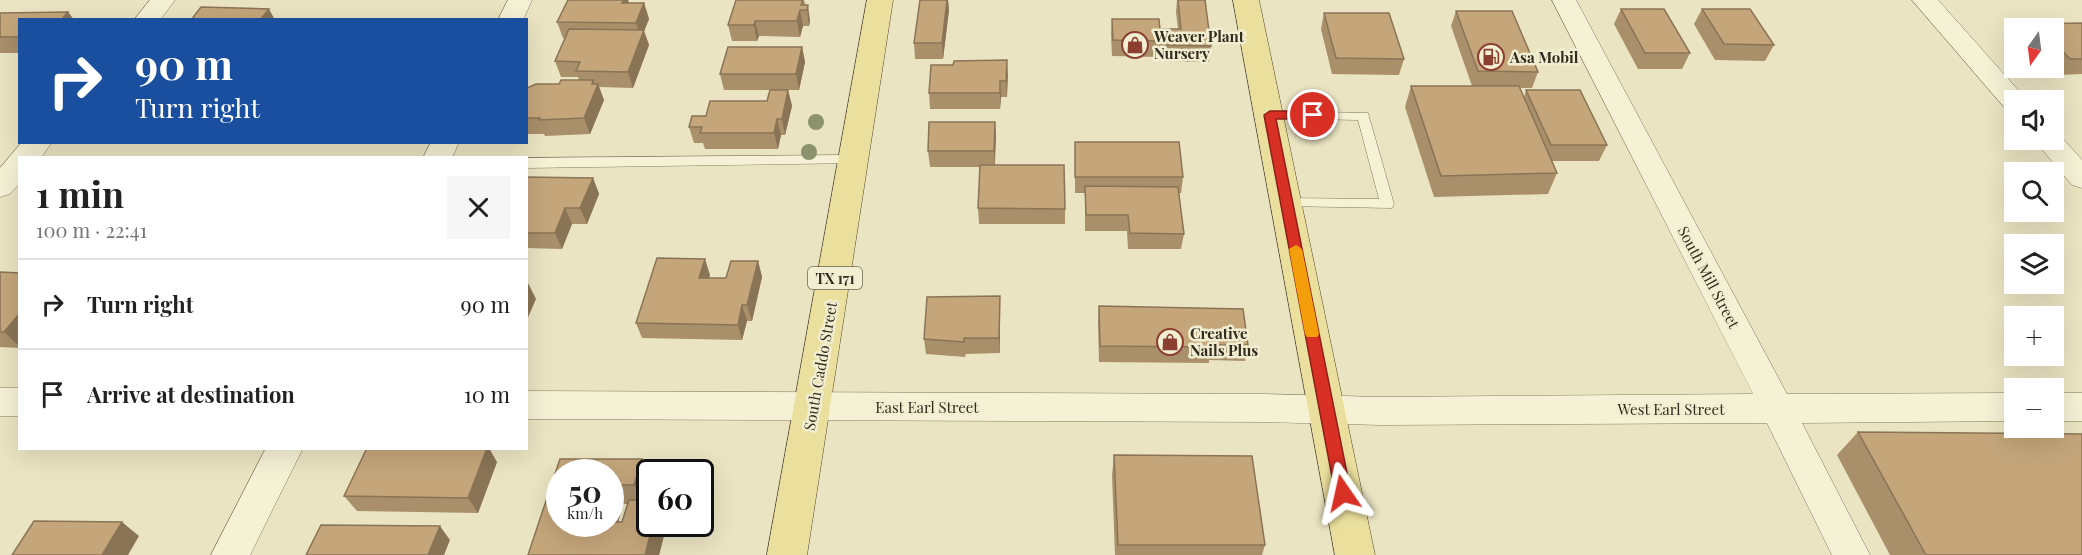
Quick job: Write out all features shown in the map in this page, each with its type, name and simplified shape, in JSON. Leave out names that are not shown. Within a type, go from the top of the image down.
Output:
[{"type":"main road","name":"South Caddo Street","points":[[787,555],[880,0]]},
{"type":"main road","points":[[1246,0],[1355,555]]},
{"type":"street","points":[[148,18],[163,0]]},
{"type":"street","points":[[511,18],[520,0]]},
{"type":"street","name":"South Mill Street","points":[[1564,0],[1851,555]]},
{"type":"street","points":[[1924,0],[2004,90]]},
{"type":"street","points":[[27,156],[36,144]]},
{"type":"street","points":[[2057,150],[2082,178]]},
{"type":"street","points":[[0,188],[18,166]]},
{"type":"street","points":[[0,402],[18,402]]},
{"type":"street","name":"East Earl Street","points":[[528,405],[1327,410]]},
{"type":"street","name":"West Earl Street","points":[[1327,410],[2004,407]]},
{"type":"street","points":[[2064,407],[2082,407]]},
{"type":"street","points":[[230,555],[284,450]]},
{"type":"lane","points":[[1270,115],[1363,116],[1387,204],[1287,203]]},
{"type":"lane","points":[[528,163],[854,160]]},
{"type":"lane","points":[[0,163],[18,164]]},
{"type":"building","points":[[568,0],[624,0],[622,3],[644,3],[636,23],[557,22]]},
{"type":"building","points":[[736,0],[803,0],[801,5],[808,5],[807,10],[800,10],[797,21],[755,21],[754,25],[728,25]]},
{"type":"building","points":[[920,0],[947,0],[942,43],[914,43]]},
{"type":"building","points":[[1178,0],[1205,0],[1211,46],[1164,45],[1162,29],[1181,29]]},
{"type":"building","points":[[201,7],[269,9],[262,18],[193,18]]},
{"type":"building","points":[[1621,9],[1664,9],[1690,53],[1645,53]]},
{"type":"building","points":[[1702,9],[1750,9],[1774,45],[1724,44]]},
{"type":"building","points":[[1456,11],[1512,11],[1538,72],[1478,71]]},
{"type":"building","points":[[68,12],[63,18],[18,18],[18,37],[0,37],[0,13]]},
{"type":"building","points":[[1324,13],[1389,13],[1404,59],[1336,58]]},
{"type":"building","points":[[1112,19],[1159,19],[1161,41],[1113,40]]},
{"type":"building","points":[[2064,23],[2082,23],[2082,59],[2070,59],[2064,53]]},
{"type":"building","points":[[569,29],[644,30],[628,72],[576,71],[580,62],[555,61]]},
{"type":"building","points":[[728,47],[802,47],[796,74],[720,74]]},
{"type":"building","points":[[1007,60],[1006,81],[1000,81],[1000,93],[929,93],[931,65],[953,65],[954,61]]},
{"type":"building","points":[[561,80],[593,80],[592,84],[598,84],[584,118],[539,120],[540,118],[528,118],[528,88],[536,84],[559,84]]},
{"type":"building","points":[[1411,86],[1519,86],[1557,173],[1441,176]]},
{"type":"building","points":[[770,90],[788,90],[782,119],[777,119],[774,133],[700,133],[702,127],[689,127],[692,116],[706,116],[710,101],[767,101]]},
{"type":"building","points":[[1526,90],[1580,90],[1607,145],[1551,145]]},
{"type":"building","points":[[929,122],[995,122],[994,151],[928,151]]},
{"type":"building","points":[[1075,142],[1179,142],[1183,177],[1075,177]]},
{"type":"building","points":[[980,165],[1064,165],[1065,209],[978,208]]},
{"type":"building","points":[[528,177],[593,178],[580,208],[565,208],[555,233],[528,233]]},
{"type":"building","points":[[1085,186],[1178,187],[1184,234],[1130,233],[1128,215],[1086,215]]},
{"type":"building","points":[[657,258],[705,259],[699,278],[726,278],[731,261],[758,261],[747,305],[742,305],[738,325],[636,323]]},
{"type":"building","points":[[0,272],[18,273],[18,315],[4,332],[0,332]]},
{"type":"building","points":[[1000,296],[999,338],[964,338],[964,342],[924,339],[927,297]]},
{"type":"building","points":[[1099,306],[1243,309],[1248,345],[1100,346]]},
{"type":"building","points":[[1858,432],[2004,433],[2004,438],[2064,438],[2064,434],[2082,434],[2082,555],[1926,555]]},
{"type":"building","points":[[366,450],[486,450],[468,498],[344,496]]},
{"type":"building","points":[[1114,455],[1252,456],[1265,545],[1118,545]]},
{"type":"building","points":[[624,459],[636,459],[634,485],[624,485]]},
{"type":"building","points":[[629,500],[636,500],[636,537],[650,537],[645,555],[528,555],[546,501],[546,537],[624,537],[624,516]]},
{"type":"building","points":[[34,521],[122,522],[102,555],[12,555]]},
{"type":"building","points":[[321,525],[440,526],[428,555],[306,555]]},
{"type":"slow traffic","points":[[1296,249],[1312,334]]},
{"type":"place","name":"Weaver Plant Nursery","points":[[1135,45]]},
{"type":"place","name":"Asa Mobil","points":[[1491,57]]},
{"type":"place","name":"Creative Nails Plus","points":[[1170,342]]},
{"type":"route","points":[[1313,115],[1270,115],[1343,493]]}]
